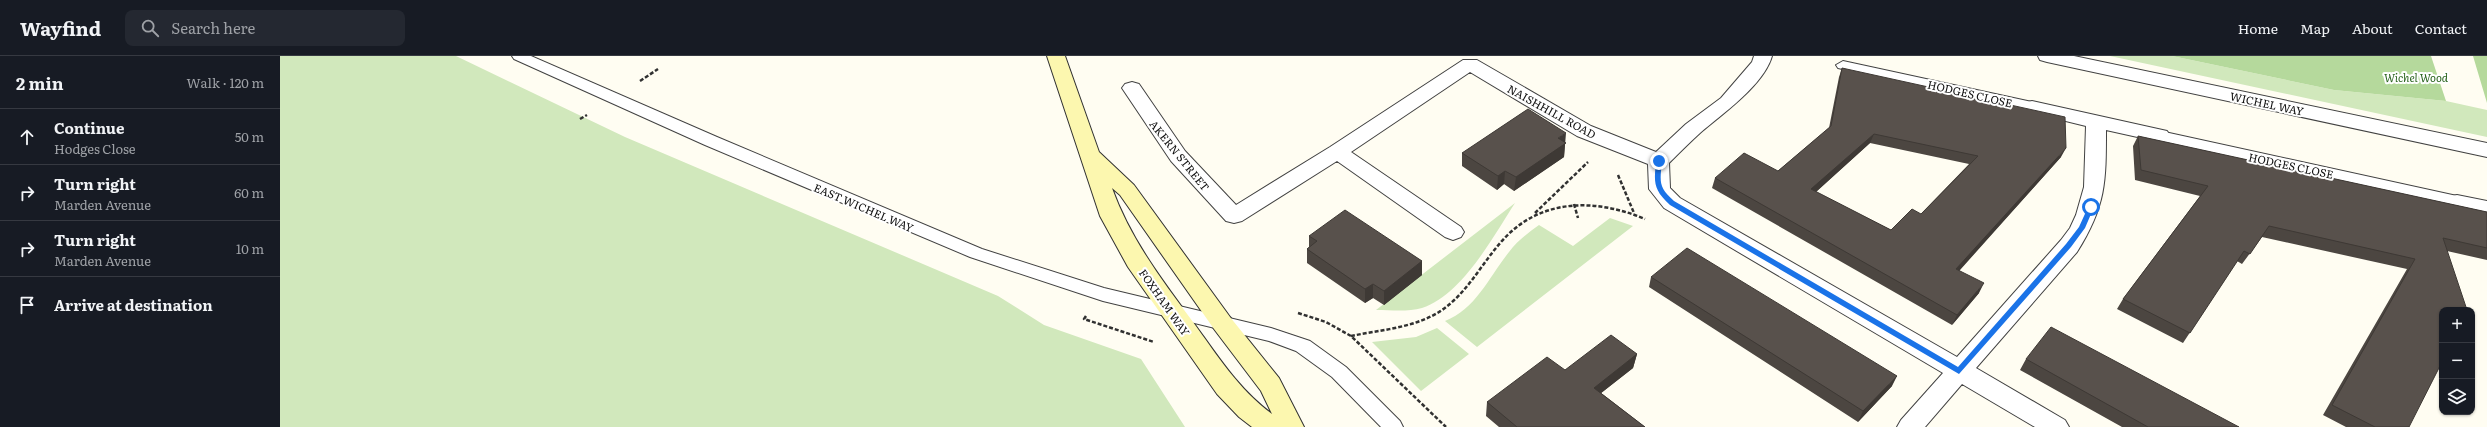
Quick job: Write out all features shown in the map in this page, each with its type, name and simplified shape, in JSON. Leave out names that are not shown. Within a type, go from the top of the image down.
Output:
[{"type":"main road","name":"FOXHAM WAY","points":[[1056,56],[1065,87],[1092,156],[1096,176],[1111,216],[1136,261],[1226,386],[1248,410],[1271,427]]},
{"type":"main road","name":"FOXHAM WAY","points":[[1092,156],[1126,190],[1222,323],[1270,385],[1291,427]]},
{"type":"street","points":[[1763,56],[1761,63],[1728,102],[1693,129],[1659,161],[1657,180],[1660,192],[1672,203],[2056,427]]},
{"type":"street","name":"WICHEL WAY","points":[[2047,56],[2487,150]]},
{"type":"street","name":"NAISHHILL ROAD","points":[[1470,64],[1584,131],[1659,161]]},
{"type":"street","name":"AKERN STREET","points":[[1132,88],[1168,144],[1201,185],[1234,216],[1337,152],[1470,64]]},
{"type":"street","name":"HODGES CLOSE","points":[[2032,107],[2160,136]]},
{"type":"street","points":[[1910,427],[2069,246],[2082,228],[2091,207],[2096,177],[2096,122]]},
{"type":"street","points":[[1337,152],[1454,232]]},
{"type":"street","name":"HODGES CLOSE","points":[[2457,202],[2487,208]]},
{"type":"lane","name":"EAST WICHEL WAY","points":[[519,56],[718,145],[976,253],[1072,285],[1222,323]]},
{"type":"lane","name":"HODGES CLOSE","points":[[1844,65],[2032,107]]},
{"type":"lane","name":"HODGES CLOSE","points":[[2160,136],[2457,202]]},
{"type":"lane","points":[[1222,323],[1303,346],[1338,372],[1393,427]]},
{"type":"path","points":[[1351,336],[1407,323],[1438,313],[1465,292],[1501,242],[1516,226],[1534,214],[1592,158]]},
{"type":"path","points":[[1618,171],[1618,177],[1634,213]]},
{"type":"path","points":[[1534,214],[1552,207],[1590,203],[1634,213],[1652,223]]},
{"type":"path","points":[[1574,204],[1578,218]]},
{"type":"path","points":[[1294,312],[1322,319],[1337,326],[1351,336],[1446,427]]},
{"type":"path","points":[[1087,315],[1084,319],[1157,343]]},
{"type":"green space","points":[[280,56],[456,56],[625,137],[998,296],[1044,325],[1141,359],[1185,427],[280,427]]},
{"type":"green space","points":[[2110,56],[2172,56],[2334,90],[2446,101],[2487,110],[2487,137]]},
{"type":"green space","name":"Wichel Wood","points":[[2172,56],[2431,56],[2446,101],[2334,90]]},
{"type":"green space","name":"Wichel Wood","points":[[2473,56],[2487,56],[2487,103]]},
{"type":"green space","points":[[1515,203],[1475,263],[1450,291],[1437,301],[1422,308],[1405,310],[1376,310]]},
{"type":"green space","points":[[1610,218],[1633,226],[1477,347],[1445,321],[1456,316],[1474,300],[1512,248],[1523,237],[1539,225],[1573,246]]},
{"type":"green space","points":[[1437,328],[1469,354],[1421,391],[1372,342],[1416,337]]},
{"type":"building","points":[[1842,68],[2065,117],[2066,148],[1956,269],[1984,283],[1957,315],[1715,178],[1744,153],[1778,171],[1831,126]],"holes":[[[1874,134],[1978,156],[1921,214],[1912,209],[1891,230],[1811,189]]]},
{"type":"building","points":[[1528,109],[1566,133],[1558,138],[1566,143],[1516,177],[1505,171],[1498,176],[1462,153]]},
{"type":"building","points":[[2138,136],[2487,212],[2487,248],[2443,238],[2466,307],[2439,307],[2439,368],[2409,427],[2375,427],[2332,405],[2415,259],[2269,226],[2250,254],[2244,251],[2190,333],[2123,299],[2208,186],[2141,170]]},
{"type":"building","points":[[1345,210],[1422,261],[1384,291],[1373,284],[1365,289],[1307,249],[1317,241],[1309,236]]},
{"type":"building","points":[[1687,248],[1897,376],[1863,411],[1651,277]]},
{"type":"building","points":[[2051,327],[2239,427],[2148,427],[2026,359]]},
{"type":"building","points":[[1611,335],[1637,354],[1594,388],[1645,427],[1517,427],[1487,402],[1547,357],[1565,370]]},
{"type":"route","points":[[1659,161],[1657,180],[1660,192],[1672,203],[1959,371],[2069,246],[2082,228],[2091,207]]}]
